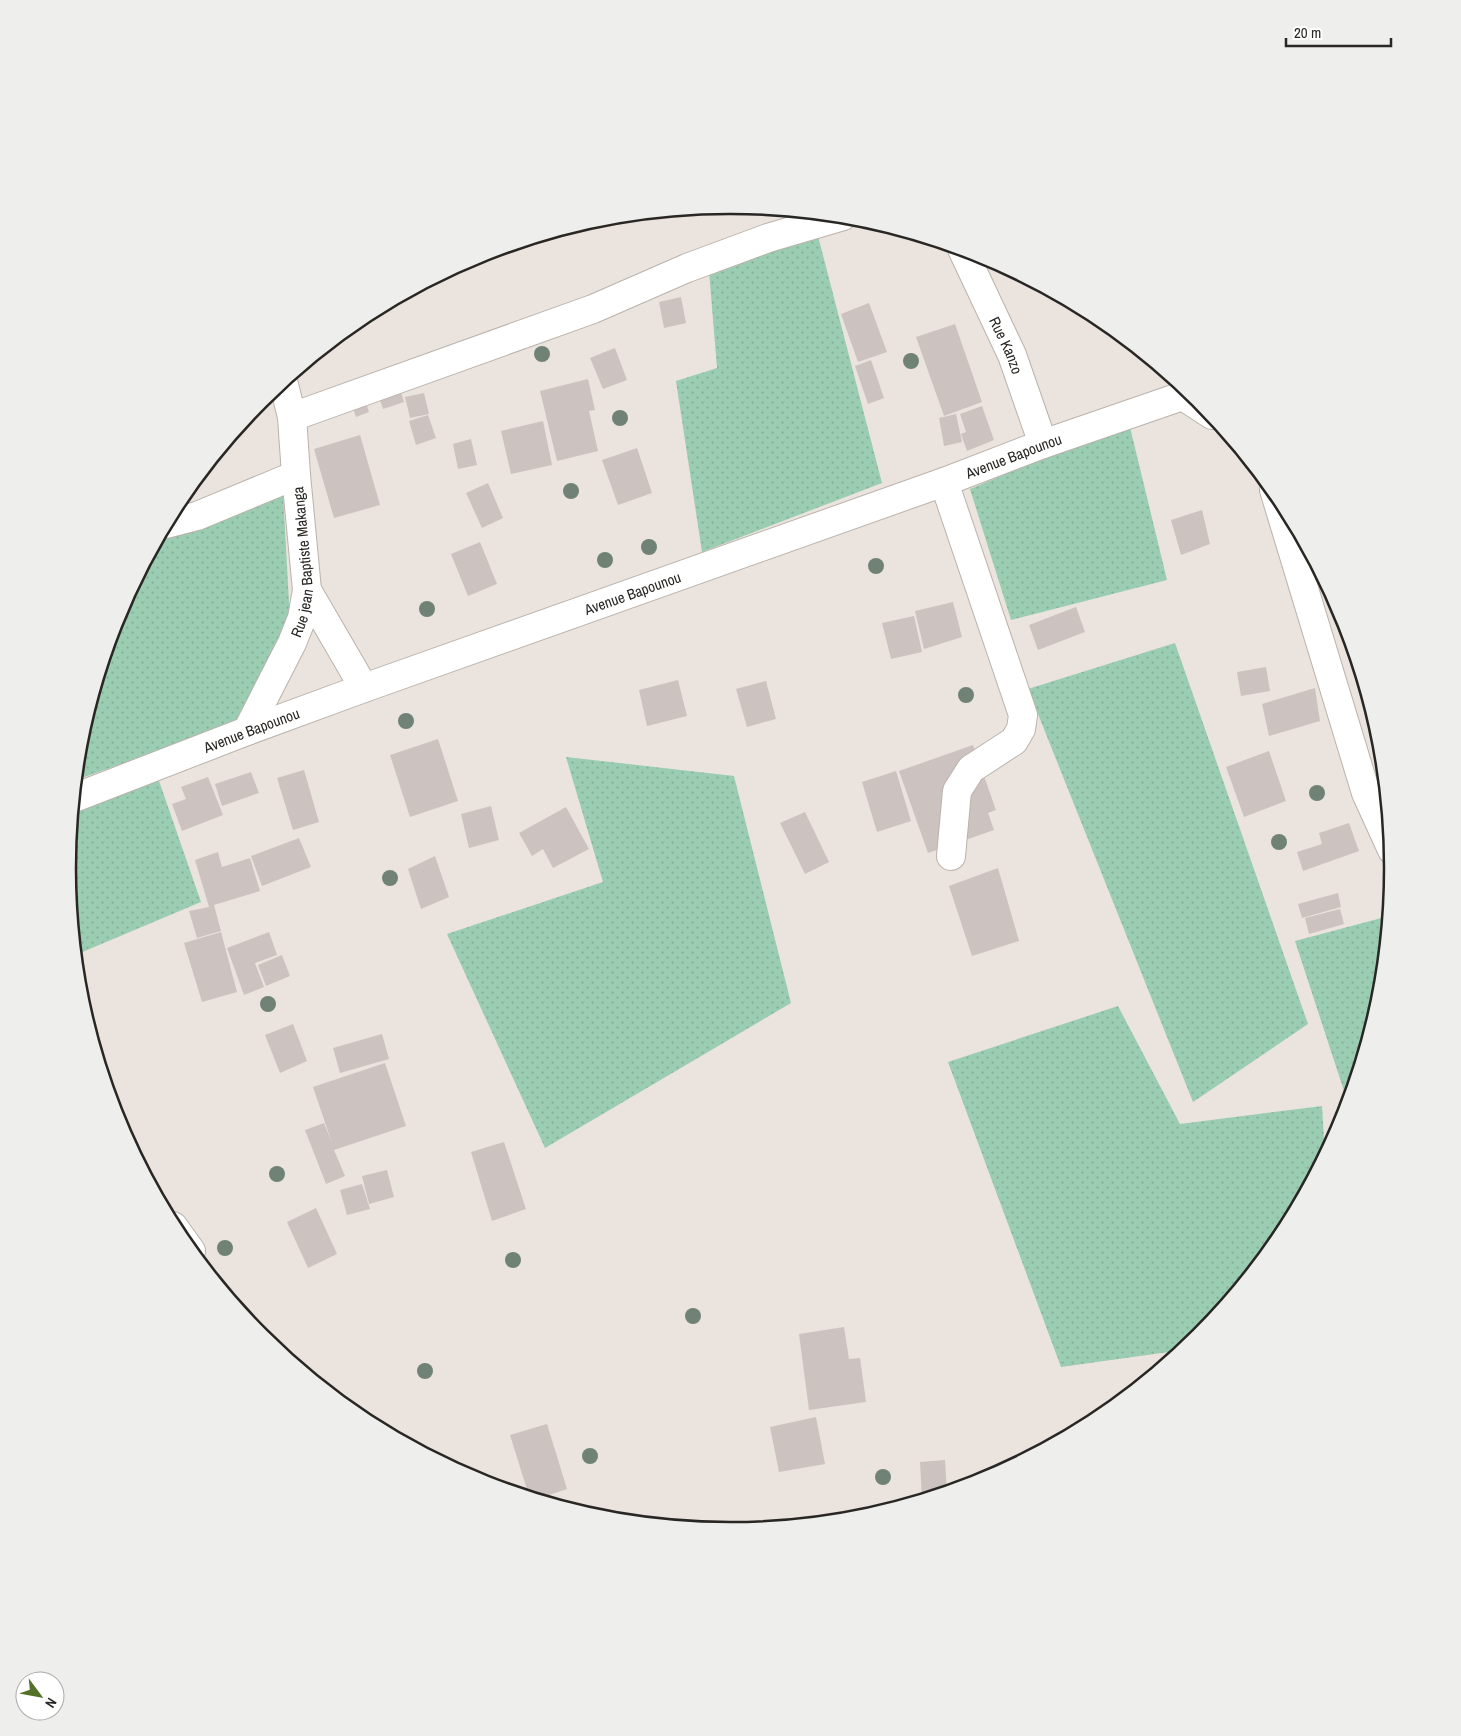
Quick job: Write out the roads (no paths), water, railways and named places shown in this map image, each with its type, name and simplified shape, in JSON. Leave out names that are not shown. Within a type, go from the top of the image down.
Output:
[{"type":"street","points":[[292,418],[593,309],[687,268],[768,238],[827,221]]},
{"type":"street","name":"Rue Kanzo","points":[[966,258],[1012,355],[1044,444]]},
{"type":"street","name":"Rue jean Baptiste Makanga","points":[[247,731],[292,643],[302,618],[307,590],[292,418],[285,389]]},
{"type":"street","name":"Avenue Bapounou","points":[[81,795],[364,688],[1183,395]]},
{"type":"street","points":[[177,521],[196,516],[296,475]]},
{"type":"street","points":[[944,482],[1023,715],[1021,729],[1014,741],[971,769],[958,791],[951,856]]},
{"type":"street","points":[[1283,519],[1366,793],[1383,831]]},
{"type":"street","points":[[307,590],[364,688]]}]
